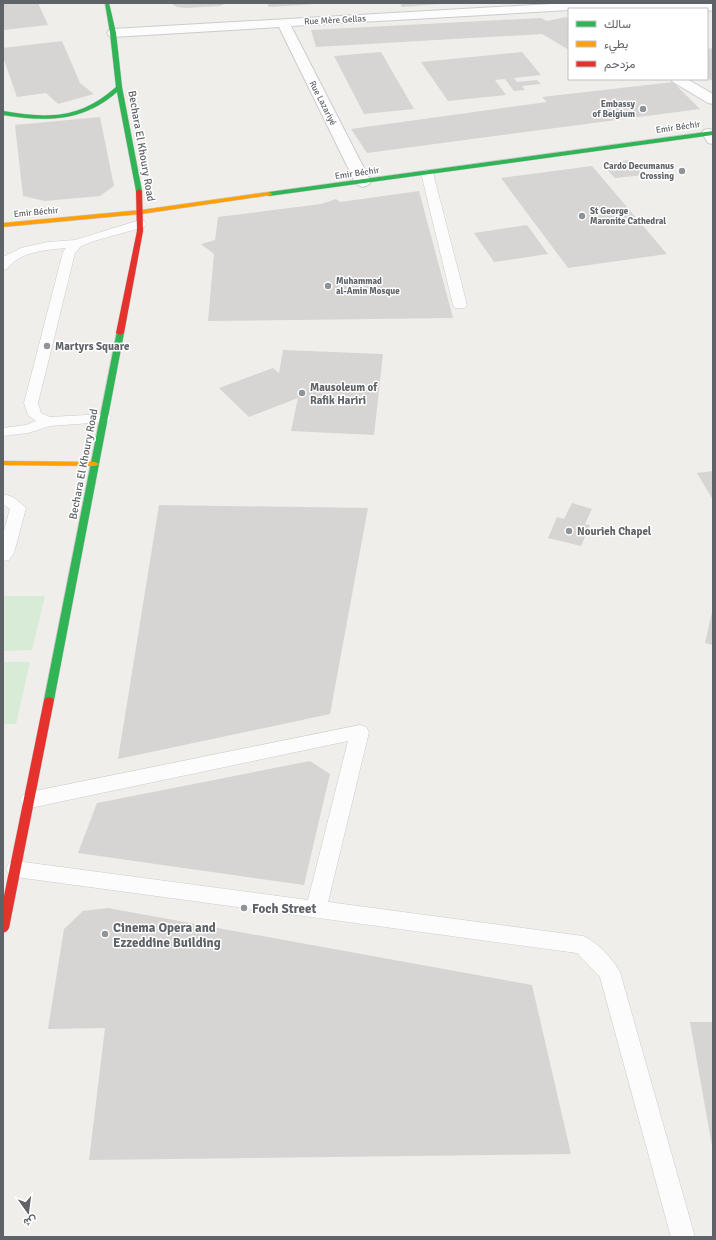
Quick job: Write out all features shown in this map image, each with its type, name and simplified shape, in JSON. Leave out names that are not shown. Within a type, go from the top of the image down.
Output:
[{"type":"main road","name":"Bechara El Khoury Road","points":[[3,928],[30,800],[104,418],[140,218],[140,195],[119,87],[113,33],[107,3]]},
{"type":"main road","points":[[3,113],[40,118],[79,112],[98,106],[106,101],[119,87]]},
{"type":"main road","name":"Emir Béchir","points":[[3,226],[140,218],[364,182],[712,135]]},
{"type":"main road","points":[[3,463],[95,464]]},
{"type":"street","points":[[381,3],[388,17]]},
{"type":"street","name":"Rue Mère Gellas","points":[[113,33],[388,17],[556,5],[615,4]]},
{"type":"street","points":[[601,8],[615,4],[713,7]]},
{"type":"street","points":[[556,5],[568,13]]},
{"type":"street","name":"Rue Lazariyé","points":[[283,23],[364,182]]},
{"type":"street","points":[[680,80],[713,100]]},
{"type":"street","points":[[700,80],[713,87]]},
{"type":"lane","points":[[427,173],[460,305]]},
{"type":"lane","points":[[3,266],[4,263],[20,252],[39,247],[77,243],[140,218]]},
{"type":"lane","points":[[48,422],[36,415],[31,403],[69,252],[77,243]]},
{"type":"lane","points":[[3,432],[28,429],[48,422],[104,418]]},
{"type":"lane","points":[[3,499],[8,500],[18,508],[6,553],[3,556]]},
{"type":"lane","points":[[30,800],[360,732],[316,909]]},
{"type":"lane","points":[[16,870],[583,945],[609,972],[683,1237]]},
{"type":"green space","points":[[3,596],[45,596],[32,650],[3,651]]},
{"type":"green space","points":[[3,662],[30,662],[16,724],[3,724]]},
{"type":"building","points":[[3,3],[38,3],[48,25],[3,30]]},
{"type":"building","points":[[170,3],[227,3],[220,6],[186,8],[177,7]]},
{"type":"building","points":[[267,3],[316,3],[316,4],[269,7]]},
{"type":"building","points":[[400,3],[440,3],[440,4],[402,7]]},
{"type":"building","points":[[566,17],[568,18],[568,49],[542,34],[316,47],[311,30],[541,18],[547,21]]},
{"type":"building","points":[[62,41],[80,83],[94,94],[58,104],[46,93],[17,97],[3,57],[3,48]]},
{"type":"building","points":[[713,48],[713,81],[708,78],[708,49]]},
{"type":"building","points":[[381,52],[414,109],[364,114],[334,56]]},
{"type":"building","points":[[522,52],[541,75],[514,78],[517,82],[537,80],[541,84],[522,86],[525,90],[514,91],[505,79],[495,80],[506,95],[448,101],[421,62]]},
{"type":"building","points":[[673,82],[700,109],[367,153],[351,129],[547,102],[542,97]]},
{"type":"building","points":[[100,117],[114,186],[100,196],[45,201],[23,196],[15,125]]},
{"type":"building","points":[[630,160],[643,175],[615,178],[602,164]]},
{"type":"building","name":"St George Maronite Cathedral","points":[[592,166],[667,254],[568,268],[501,178]]},
{"type":"building","name":"Muhammad al-Amin Mosque","points":[[419,191],[453,318],[208,321],[214,254],[201,244],[215,240],[218,217],[321,204],[336,199],[340,202]]},
{"type":"building","points":[[527,225],[548,254],[494,262],[474,233]]},
{"type":"building","name":"Mausoleum of Rafik Hariri","points":[[283,350],[383,354],[374,435],[291,431],[298,398],[249,417],[219,388],[273,368],[279,373]]},
{"type":"building","points":[[713,471],[713,500],[697,473]]},
{"type":"building","name":"Nourieh Chapel","points":[[572,503],[592,509],[585,524],[590,525],[581,546],[548,538],[557,517],[564,519]]},
{"type":"building","points":[[159,505],[368,508],[330,714],[118,759]]},
{"type":"building","points":[[713,612],[713,645],[705,643]]},
{"type":"building","points":[[310,761],[330,774],[304,885],[78,853],[97,803]]},
{"type":"building","points":[[108,908],[532,985],[571,1154],[89,1160],[105,1028],[48,1029],[64,929],[83,911]]},
{"type":"building","points":[[690,1022],[713,1022],[712,1146]]},
{"type":"traffic: fast","points":[[107,3],[113,33],[119,87],[139,191]]},
{"type":"traffic: fast","points":[[3,113],[35,117],[65,116],[80,112],[93,106],[107,98],[119,87]]},
{"type":"traffic: fast","points":[[269,194],[713,133]]},
{"type":"traffic: fast","points":[[49,700],[120,333]]},
{"type":"traffic: slow","points":[[3,225],[141,212],[269,194]]},
{"type":"traffic: slow","points":[[3,463],[95,464]]},
{"type":"traffic: jam","points":[[120,333],[140,231],[139,191]]},
{"type":"traffic: jam","points":[[3,928],[49,700]]},
{"type":"place","name":"Embassy of Belgium","points":[[643,109]]},
{"type":"place","name":"Cardo Decumanus Crossing","points":[[682,171]]},
{"type":"place","name":"St George Maronite Cathedral","points":[[582,216]]},
{"type":"place","name":"Muhammad al-Amin Mosque","points":[[328,286]]},
{"type":"place","name":"Martyrs Square","points":[[47,346]]},
{"type":"place","name":"Mausoleum of Rafik Hariri","points":[[302,393]]},
{"type":"place","name":"Nourieh Chapel","points":[[569,531]]},
{"type":"place","name":"Foch Street","points":[[244,908]]},
{"type":"place","name":"Cinema Opera and Ezzeddine Building","points":[[105,934]]}]
